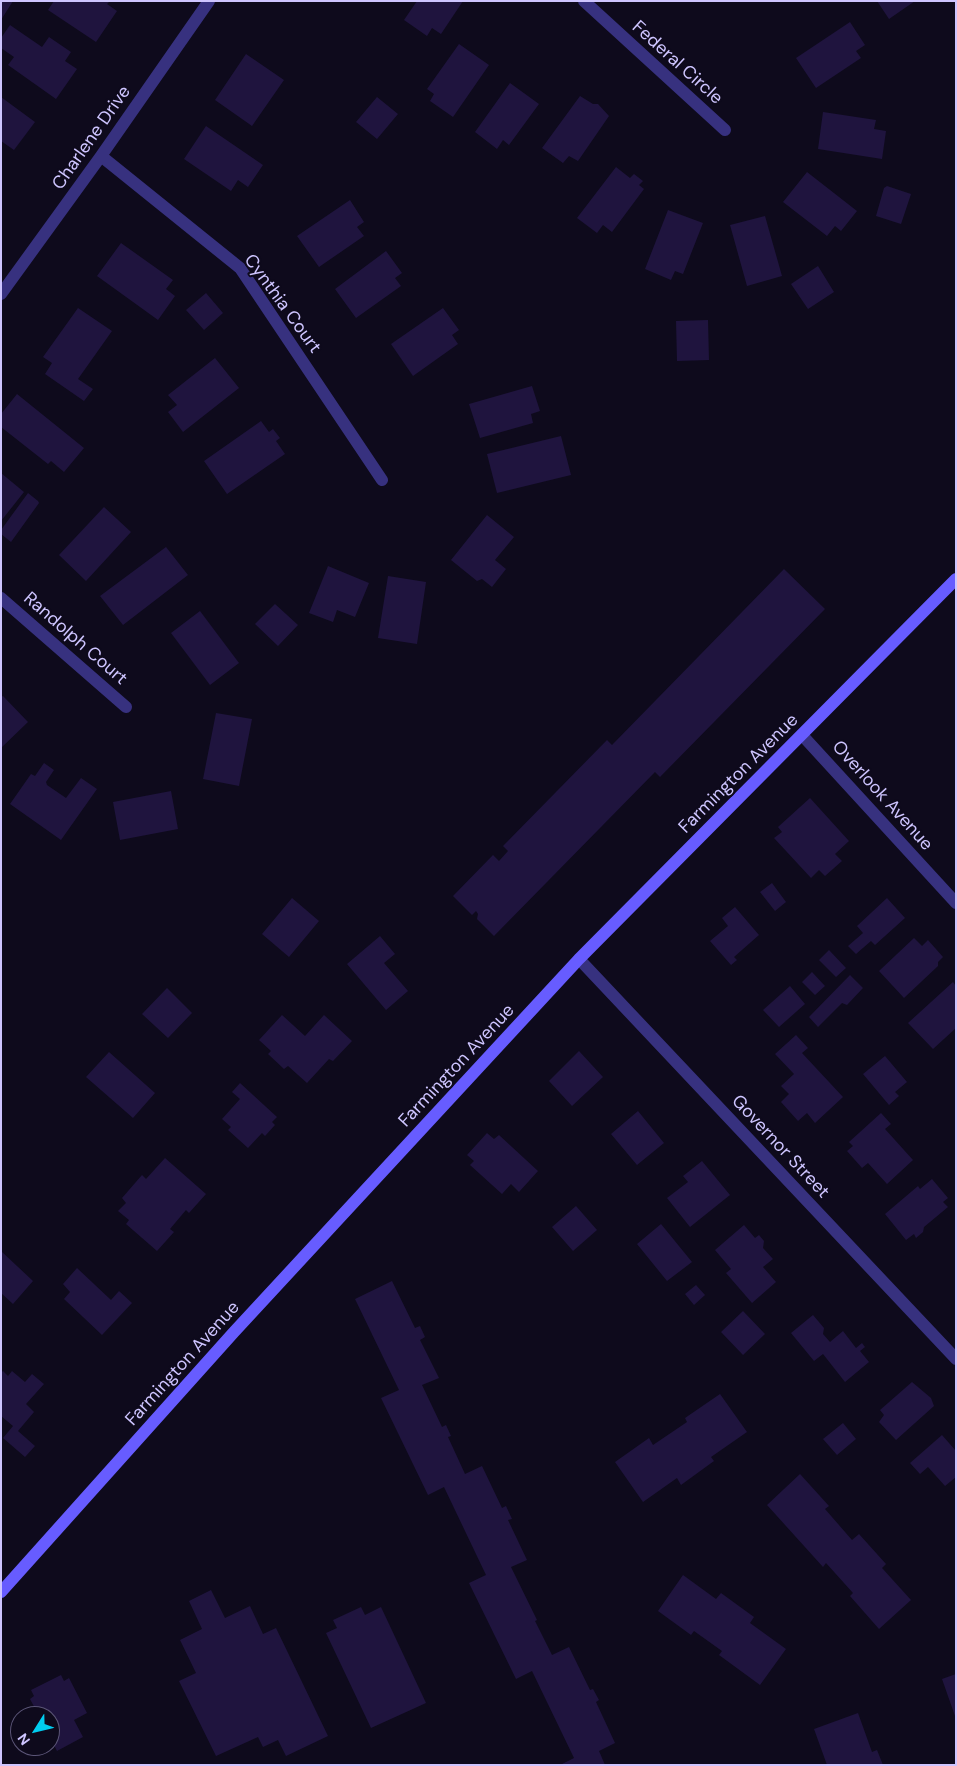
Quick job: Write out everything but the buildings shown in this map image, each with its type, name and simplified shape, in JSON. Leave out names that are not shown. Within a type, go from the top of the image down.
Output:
[{"type":"main road","name":"Farmington Avenue","points":[[1,1592],[246,1320],[579,959],[956,579]]},
{"type":"street","name":"Charlene Drive","points":[[1,294],[101,156],[209,1]]},
{"type":"street","name":"Federal Circle","points":[[584,1],[725,130]]},
{"type":"street","name":"Cynthia Court","points":[[101,156],[240,268],[382,480]]},
{"type":"street","name":"Randolph Court","points":[[1,598],[126,707]]},
{"type":"street","name":"Overlook Avenue","points":[[802,735],[956,903]]},
{"type":"street","name":"Governor Street","points":[[579,959],[956,1359]]}]
